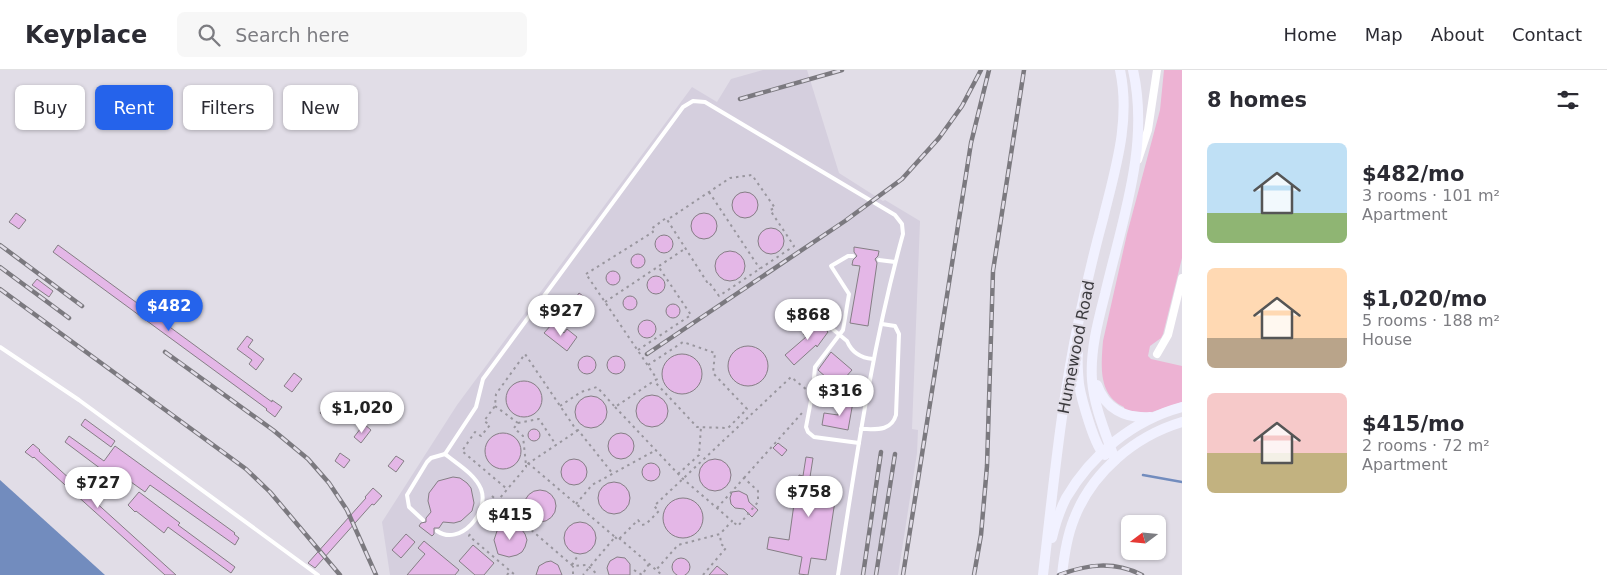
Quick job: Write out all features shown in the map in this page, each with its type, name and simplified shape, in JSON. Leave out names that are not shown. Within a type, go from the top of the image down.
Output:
[{"type":"main road","name":"Humewood Road","points":[[1043,575],[1068,377],[1079,320],[1119,156],[1124,121],[1120,70]]},
{"type":"main road","points":[[1133,70],[1138,101],[1135,167]]},
{"type":"main road","name":"Humewood Road","points":[[1092,367],[1099,319],[1135,167]]},
{"type":"main road","points":[[1079,320],[1077,359],[1079,384],[1101,452],[1114,460]]},
{"type":"main road","points":[[1092,367],[1101,395],[1109,405],[1126,415],[1143,418],[1154,417]]},
{"type":"main road","points":[[1092,367],[1095,399],[1114,460]]},
{"type":"main road","points":[[1043,575],[1052,536],[1066,499],[1101,452],[1133,429],[1154,417],[1182,407]]},
{"type":"main road","points":[[1062,575],[1070,531],[1075,516],[1089,491],[1114,460],[1140,441],[1182,422]]},
{"type":"street","name":"Humewood Road","points":[[1135,167],[1148,130],[1158,70]]},
{"type":"street","points":[[1157,354],[1168,334],[1182,278]]},
{"type":"lane","points":[[423,520],[409,507],[407,495],[427,462],[431,458],[444,454],[476,407],[483,379],[683,107],[693,101],[705,102],[898,217],[903,229],[873,360],[838,575]]},
{"type":"lane","points":[[853,256],[848,256],[831,266],[849,294],[844,330],[816,364],[806,427],[808,432],[814,437],[859,443]]},
{"type":"lane","points":[[879,260],[895,262]]},
{"type":"lane","points":[[807,308],[847,341],[850,347],[862,358],[873,360]]},
{"type":"lane","points":[[861,429],[879,429],[888,426],[896,415],[899,334],[895,326],[882,324]]},
{"type":"lane","points":[[0,347],[87,406],[318,575]]},
{"type":"lane","points":[[437,532],[446,536],[457,535],[478,516],[483,506],[478,483],[444,454]]},
{"type":"path","points":[[615,407],[657,379],[586,274],[653,232],[651,229],[666,218],[667,220],[730,178],[752,174],[774,208],[770,210],[794,246],[719,296],[707,282],[667,220]]},
{"type":"path","points":[[709,192],[760,269]]},
{"type":"path","points":[[605,302],[686,248]]},
{"type":"path","points":[[638,350],[690,314],[658,266]]},
{"type":"path","points":[[648,365],[683,342],[715,352],[713,373],[747,409],[728,428],[696,427],[654,381]]},
{"type":"path","points":[[508,490],[462,451],[476,432],[481,436],[490,425],[484,421],[495,406],[496,394],[525,354],[577,431],[613,474]]},
{"type":"path","points":[[619,538],[638,520],[642,524],[646,524],[659,511],[654,506],[791,377],[808,391]]},
{"type":"path","points":[[560,406],[581,392],[597,387],[682,478],[738,526],[758,502],[758,491],[744,478]]},
{"type":"path","points":[[495,406],[518,423]]},
{"type":"path","points":[[717,508],[805,409]]},
{"type":"path","points":[[556,445],[539,419],[518,423],[514,428],[523,436],[527,464],[662,575]]},
{"type":"path","points":[[678,474],[699,455],[701,427]]},
{"type":"path","points":[[480,522],[508,490],[527,464],[577,431]]},
{"type":"path","points":[[576,504],[592,485],[656,450]]},
{"type":"path","points":[[687,466],[691,470]]},
{"type":"path","points":[[492,496],[572,565],[587,565],[598,575]]},
{"type":"path","points":[[499,517],[513,501]]},
{"type":"path","points":[[656,570],[678,545],[720,534],[732,521]]},
{"type":"path","points":[[475,529],[469,536],[515,575]]},
{"type":"path","points":[[703,575],[726,548],[721,544],[720,534]]},
{"type":"path","points":[[583,575],[614,537]]},
{"type":"path","points":[[573,574],[572,565],[577,557]]},
{"type":"path","points":[[634,570],[642,575],[649,564]]},
{"type":"path","points":[[507,575],[510,571]]},
{"type":"shaded area","points":[[763,70],[807,70],[839,173],[883,201],[885,200],[920,221],[912,429],[918,430],[917,453],[898,575],[390,575],[382,522],[457,405],[692,87],[717,102],[731,79]]},
{"type":"shaded area","points":[[1164,70],[1182,70],[1182,258],[1163,334],[1161,338],[1150,346],[1148,356],[1151,359],[1182,366],[1182,402],[1149,413],[1124,410],[1124,407],[1109,395],[1103,379],[1102,360],[1103,341],[1127,234],[1160,110]]},
{"type":"water","points":[[0,480],[105,575],[0,575]]},
{"type":"building","points":[[745,192],[754,196],[758,205],[754,214],[745,218],[736,214],[732,205],[736,196]]},
{"type":"building","points":[[16,213],[26,220],[19,229],[9,222]]},
{"type":"building","points":[[704,213],[713,217],[717,226],[713,235],[704,239],[695,235],[691,226],[695,217]]},
{"type":"building","points":[[771,228],[780,232],[784,241],[780,250],[771,254],[762,250],[758,241],[762,232]]},
{"type":"building","points":[[664,235],[670,238],[673,244],[670,250],[664,253],[658,250],[655,244],[658,238]]},
{"type":"building","points":[[58,245],[272,402],[272,400],[282,407],[275,417],[267,409],[53,252]]},
{"type":"building","points":[[854,247],[879,251],[875,259],[877,263],[868,326],[850,323],[860,266],[852,265],[853,260],[857,256],[854,252]]},
{"type":"building","points":[[730,251],[741,255],[745,266],[741,277],[730,281],[719,277],[715,266],[719,255]]},
{"type":"building","points":[[638,254],[643,256],[645,261],[643,266],[638,268],[633,266],[631,261],[633,256]]},
{"type":"building","points":[[613,271],[618,273],[620,278],[618,283],[613,285],[608,283],[606,278],[608,273]]},
{"type":"building","points":[[656,276],[662,279],[665,285],[662,291],[656,294],[650,291],[647,285],[650,279]]},
{"type":"building","points":[[37,279],[53,291],[49,297],[32,285]]},
{"type":"building","points":[[579,293],[590,301],[586,307],[575,299]]},
{"type":"building","points":[[630,296],[635,298],[637,303],[635,308],[630,310],[625,308],[623,303],[625,298]]},
{"type":"building","points":[[673,304],[678,306],[680,311],[678,316],[673,318],[668,316],[666,311],[668,306]]},
{"type":"building","points":[[831,306],[839,313],[831,323],[822,316]]},
{"type":"building","points":[[809,315],[828,332],[817,347],[816,345],[794,365],[785,355],[806,337],[803,334],[810,326],[804,321]]},
{"type":"building","points":[[647,320],[653,323],[656,329],[653,335],[647,338],[641,335],[638,329],[641,323]]},
{"type":"building","points":[[552,324],[564,333],[567,329],[577,337],[567,351],[544,333]]},
{"type":"building","points":[[247,336],[253,340],[248,347],[264,359],[256,370],[249,364],[252,360],[237,349]]},
{"type":"building","points":[[752,346],[759,349],[765,355],[768,366],[767,374],[759,383],[752,386],[744,386],[737,383],[729,374],[728,362],[731,355],[740,347]]},
{"type":"building","points":[[831,352],[852,370],[837,387],[818,370]]},
{"type":"building","points":[[686,354],[693,357],[699,363],[702,374],[701,382],[693,391],[686,394],[678,394],[671,391],[663,382],[662,370],[665,363],[674,355]]},
{"type":"building","points":[[587,356],[593,359],[596,365],[593,371],[587,374],[581,371],[578,365],[581,359]]},
{"type":"building","points":[[616,356],[622,359],[625,365],[622,371],[616,374],[610,371],[607,365],[610,359]]},
{"type":"building","points":[[294,373],[302,379],[292,392],[284,386]]},
{"type":"building","points":[[524,381],[536,387],[542,399],[536,411],[524,417],[512,411],[506,399],[512,387]]},
{"type":"building","points":[[652,395],[658,396],[663,400],[667,405],[667,417],[663,422],[658,426],[652,427],[646,426],[641,422],[637,417],[636,411],[637,405],[641,400],[646,396]]},
{"type":"building","points":[[591,396],[597,397],[602,401],[606,406],[606,418],[602,423],[597,427],[591,428],[585,427],[580,423],[576,418],[575,412],[576,406],[580,401],[585,397]]},
{"type":"building","points":[[840,400],[853,402],[848,430],[822,425],[824,413],[838,415]]},
{"type":"building","points":[[328,402],[335,408],[327,418],[320,413]]},
{"type":"building","points":[[85,419],[115,441],[111,447],[81,425]]},
{"type":"building","points":[[364,424],[371,430],[361,443],[354,437]]},
{"type":"building","points":[[532,429],[536,429],[540,435],[536,441],[532,441],[528,437],[528,433]]},
{"type":"building","points":[[503,433],[515,439],[521,451],[515,463],[503,469],[491,463],[485,451],[491,439]]},
{"type":"building","points":[[621,433],[630,437],[634,446],[630,455],[621,459],[612,455],[608,446],[612,437]]},
{"type":"building","points":[[69,436],[104,461],[115,446],[235,533],[239,538],[235,545],[150,485],[145,492],[117,472],[113,478],[65,442]]},
{"type":"building","points":[[778,443],[787,450],[782,456],[773,448]]},
{"type":"building","points":[[33,444],[176,575],[165,575],[34,457],[25,452]]},
{"type":"building","points":[[340,453],[350,460],[344,468],[335,461]]},
{"type":"building","points":[[396,456],[404,461],[396,472],[388,466]]},
{"type":"building","points":[[806,457],[813,458],[810,477],[838,481],[826,560],[811,558],[808,575],[799,574],[802,557],[767,549],[769,537],[789,540],[794,504],[786,502],[790,479],[798,480],[799,475],[803,476]]},
{"type":"building","points":[[574,459],[583,463],[587,472],[583,481],[574,485],[565,481],[561,472],[565,463]]},
{"type":"building","points":[[715,459],[721,460],[726,464],[730,469],[730,481],[726,486],[721,490],[715,491],[709,490],[704,486],[700,481],[699,475],[700,469],[704,464],[709,460]]},
{"type":"building","points":[[651,463],[657,466],[660,472],[657,478],[651,481],[645,478],[642,472],[645,466]]},
{"type":"building","points":[[453,477],[460,478],[471,488],[474,503],[472,511],[461,521],[454,523],[443,522],[439,528],[434,528],[432,536],[419,526],[421,523],[426,522],[426,518],[431,512],[428,501],[429,493],[438,481]]},
{"type":"building","points":[[614,482],[620,483],[625,487],[629,492],[629,504],[625,509],[620,513],[614,514],[608,513],[603,509],[599,504],[598,498],[599,492],[603,487],[608,483]]},
{"type":"building","points":[[373,488],[382,496],[374,505],[372,504],[315,568],[308,563],[366,498]]},
{"type":"building","points":[[540,490],[546,491],[551,495],[555,500],[555,512],[551,517],[546,521],[540,522],[534,521],[529,517],[525,512],[524,506],[525,500],[529,495],[534,491]]},
{"type":"building","points":[[739,491],[747,495],[749,502],[758,510],[752,517],[744,509],[735,508],[731,504],[732,492]]},
{"type":"building","points":[[139,492],[180,523],[178,525],[235,567],[231,573],[168,527],[164,533],[135,512],[128,505]]},
{"type":"building","points":[[679,498],[687,498],[694,501],[700,507],[703,518],[700,529],[694,535],[687,538],[679,538],[672,535],[666,529],[663,522],[663,514],[666,507],[672,501]]},
{"type":"building","points":[[580,522],[586,523],[591,527],[595,532],[595,544],[591,549],[586,553],[580,554],[574,553],[569,549],[565,544],[564,538],[565,532],[569,527],[574,523]]},
{"type":"building","points":[[508,524],[519,526],[527,540],[522,552],[509,557],[498,554],[494,540],[497,531]]},
{"type":"building","points":[[406,534],[415,542],[401,558],[392,550]]},
{"type":"building","points":[[424,541],[459,570],[455,575],[407,575],[425,554],[418,548]]},
{"type":"building","points":[[473,545],[494,563],[484,575],[475,575],[459,561]]},
{"type":"building","points":[[617,557],[625,558],[630,564],[630,575],[609,575],[608,565],[610,561]]},
{"type":"building","points":[[677,558],[685,558],[690,563],[688,574],[677,576],[672,571],[672,563]]},
{"type":"building","points":[[551,561],[558,565],[562,575],[536,575],[539,566]]},
{"type":"building","points":[[717,566],[728,575],[709,575]]},
{"type":"waterway","points":[[1143,475],[1182,482]]},
{"type":"railway","points":[[740,99],[842,70]]},
{"type":"railway","points":[[647,354],[845,221],[902,179],[939,138],[962,106],[981,70]]},
{"type":"railway","points":[[903,575],[971,143],[989,70]]},
{"type":"railway","points":[[974,575],[981,535],[987,466],[993,271],[1024,70]]},
{"type":"railway","points":[[0,245],[82,306]]},
{"type":"railway","points":[[0,267],[69,318]]},
{"type":"railway","points":[[0,289],[246,469],[270,492],[340,575]]},
{"type":"railway","points":[[165,352],[273,430],[308,459],[329,483],[347,510],[376,575]]},
{"type":"railway","points":[[863,575],[881,452]]},
{"type":"railway","points":[[876,575],[895,454]]},
{"type":"railway","points":[[1059,575],[1091,566],[1111,566],[1142,575]]}]
